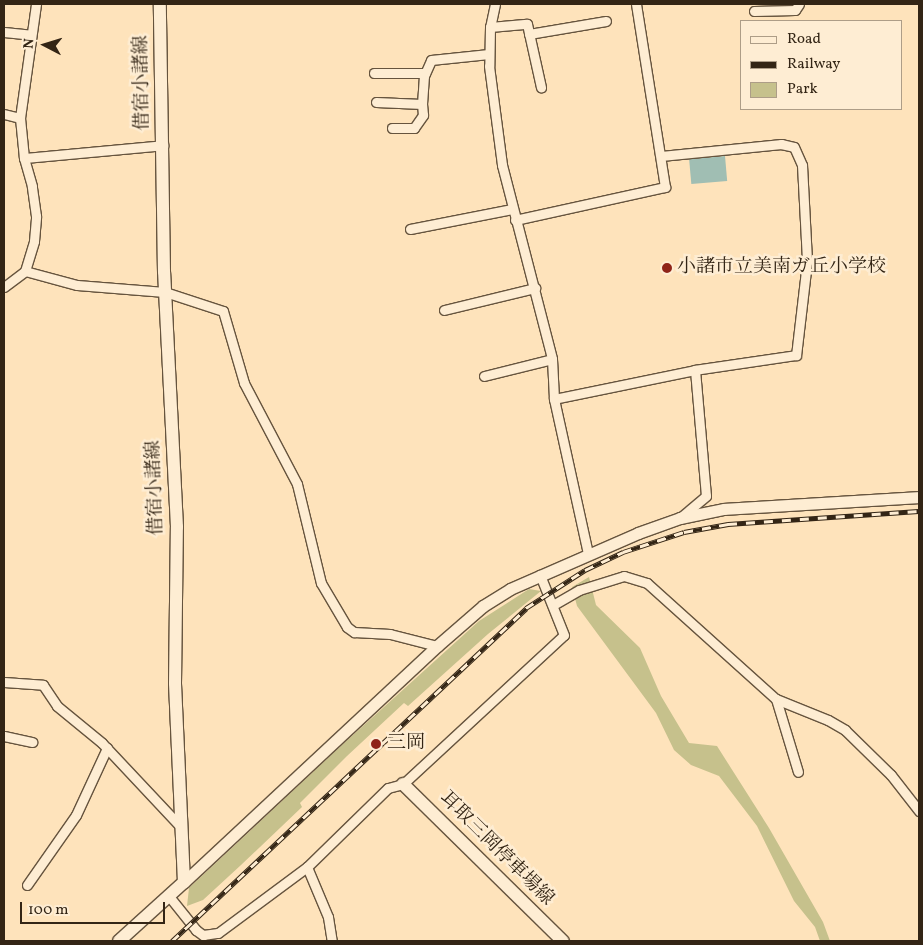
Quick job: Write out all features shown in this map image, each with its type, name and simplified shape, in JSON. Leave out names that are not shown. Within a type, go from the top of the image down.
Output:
[{"type":"main road","name":"借宿小諸線","points":[[160,4],[165,292],[177,527],[175,683],[184,882]]},
{"type":"main road","name":"耳取三岡停車場線","points":[[403,784],[563,941]]},
{"type":"main road","points":[[119,941],[184,882]]},
{"type":"street","points":[[4,286],[25,271],[34,241],[36,216],[32,186],[24,158],[20,118],[36,4]]},
{"type":"street","points":[[495,4],[490,27],[489,54],[502,165],[552,359],[554,399],[588,554]]},
{"type":"street","points":[[515,220],[665,187],[636,4]]},
{"type":"street","points":[[754,10],[795,10],[799,4]]},
{"type":"street","points":[[529,34],[606,22]]},
{"type":"street","points":[[490,27],[527,24],[542,87]]},
{"type":"street","points":[[4,32],[31,35]]},
{"type":"street","points":[[392,128],[414,128],[423,115],[422,104],[426,73],[431,60],[489,54]]},
{"type":"street","points":[[374,73],[426,73]]},
{"type":"street","points":[[376,102],[422,104]]},
{"type":"street","points":[[4,114],[20,118]]},
{"type":"street","points":[[554,399],[695,370],[796,355],[807,262],[802,165],[794,147],[781,144],[661,156]]},
{"type":"street","points":[[24,158],[163,145]]},
{"type":"street","points":[[410,229],[512,209]]},
{"type":"street","points":[[25,271],[77,284],[165,292],[223,311],[244,383],[296,484],[321,582],[347,627],[354,632],[390,634],[437,646]]},
{"type":"street","points":[[444,310],[535,288]]},
{"type":"street","points":[[484,376],[552,359]]},
{"type":"street","points":[[680,518],[706,496],[695,370]]},
{"type":"street","points":[[184,882],[437,646],[483,606],[540,575],[680,518],[734,508],[919,497]]},
{"type":"street","points":[[168,895],[196,930],[210,935],[248,912],[307,866],[388,788],[403,784],[564,635],[540,575]]},
{"type":"street","points":[[553,605],[579,590],[624,576],[647,583],[776,699],[828,720],[845,730],[891,775],[919,811]]},
{"type":"street","points":[[4,682],[43,685],[57,706],[107,748],[180,826]]},
{"type":"street","points":[[776,699],[798,772]]},
{"type":"street","points":[[4,736],[32,742]]},
{"type":"street","points":[[27,885],[76,815],[107,748]]},
{"type":"street","points":[[307,866],[328,917],[332,941]]},
{"type":"green space","points":[[589,577],[596,605],[640,648],[661,696],[689,743],[717,746],[769,828],[823,922],[830,941],[820,941],[815,927],[794,901],[757,826],[719,776],[691,765],[674,750],[656,713],[577,606],[572,587]]},
{"type":"green space","points":[[529,589],[541,591],[488,634],[408,706],[404,703],[347,756],[300,803],[302,807],[241,865],[203,900],[187,906],[189,888],[342,745],[479,621]]},
{"type":"water","points":[[725,156],[727,181],[691,184],[689,159]]},
{"type":"railway","points":[[172,941],[526,608],[585,570],[623,552],[684,532],[728,524],[919,511]]},
{"type":"place","name":"小諸市立美南ガ丘小学校","points":[[667,268]]},
{"type":"place","name":"三岡","points":[[376,744]]}]
